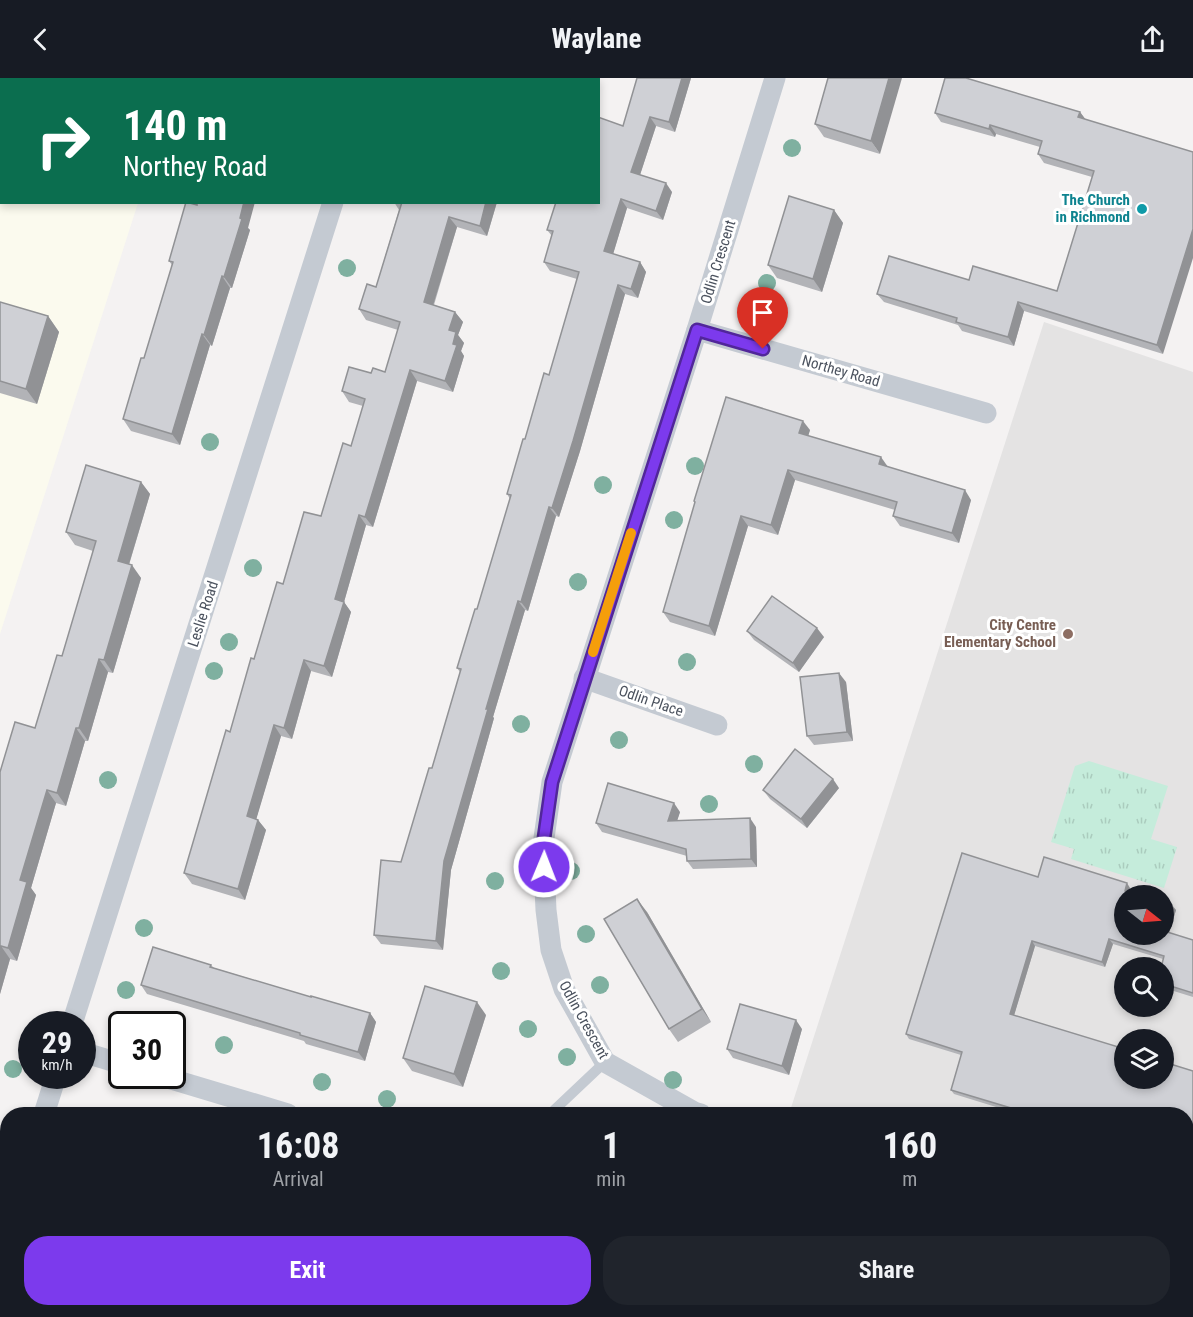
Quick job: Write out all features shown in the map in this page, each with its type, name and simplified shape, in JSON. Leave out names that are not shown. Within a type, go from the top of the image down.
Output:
[{"type":"street","name":"Odlin Crescent","points":[[685,1107],[605,1062],[564,989],[551,950],[546,910],[543,845],[552,782],[775,78]]},
{"type":"street","name":"Leslie Road","points":[[76,1011],[332,204]]},
{"type":"street","name":"Northey Road","points":[[697,330],[986,412]]},
{"type":"street","name":"Odlin Place","points":[[585,678],[717,724]]},
{"type":"street","points":[[186,1084],[264,1107]]},
{"type":"street","points":[[46,1107],[53,1089]]},
{"type":"lane","points":[[557,1107],[605,1062]]},
{"type":"shaded area","points":[[0,204],[138,204],[0,634]]},
{"type":"shaded area","name":"City Centre Elementary School","points":[[1044,322],[1193,372],[1193,1107],[791,1107]]},
{"type":"green space","points":[[1089,761],[1168,786],[1151,839],[1177,847],[1165,885],[1154,885],[1071,859],[1074,849],[1051,842],[1075,766]]},
{"type":"building","points":[[637,78],[682,78],[669,122],[650,117],[631,172],[666,183],[656,211],[621,199],[604,251],[640,262],[631,289],[618,285],[552,508],[549,507],[521,602],[518,601],[444,861],[436,941],[374,935],[381,860],[401,862],[461,669],[457,668],[511,495],[507,494],[523,439],[525,439],[544,373],[549,375],[579,272],[544,262],[553,231],[547,230],[555,204],[600,204],[600,118],[623,126]]},
{"type":"building","points":[[828,78],[889,78],[871,141],[815,124]]},
{"type":"building","points":[[945,78],[966,78],[1080,112],[1078,117],[1193,152],[1193,229],[1157,345],[1018,302],[1008,337],[956,322],[957,318],[877,294],[889,256],[969,280],[973,266],[1057,291],[1094,171],[1038,154],[1042,141],[990,125],[989,129],[935,113]]},
{"type":"building","points":[[789,196],[834,210],[813,279],[768,265]]},
{"type":"building","points":[[185,204],[244,204],[240,218],[242,219],[224,277],[222,276],[204,335],[202,334],[172,434],[123,419],[173,262],[169,261]]},
{"type":"building","points":[[401,204],[486,204],[480,226],[449,217],[424,302],[455,312],[449,330],[456,332],[453,344],[457,345],[445,381],[410,370],[365,517],[359,515],[335,599],[344,602],[324,666],[304,660],[284,728],[274,725],[247,816],[258,820],[238,889],[184,873],[226,730],[230,732],[251,658],[254,659],[277,582],[283,584],[304,512],[321,516],[343,443],[351,446],[365,399],[342,391],[349,367],[371,373],[373,368],[385,372],[400,322],[359,309],[367,284],[376,287]]},
{"type":"building","points":[[0,302],[48,316],[26,389],[0,381]]},
{"type":"building","points":[[726,397],[803,421],[799,433],[881,457],[879,464],[965,490],[952,533],[893,516],[897,502],[788,470],[771,525],[741,516],[709,626],[663,612]]},
{"type":"building","points":[[86,465],[141,482],[118,561],[132,565],[104,660],[99,659],[57,793],[47,790],[20,880],[27,882],[8,948],[1,946],[0,951],[0,772],[15,722],[35,728],[57,655],[62,656],[96,541],[66,532]]},
{"type":"building","points":[[772,596],[817,628],[793,663],[747,631]]},
{"type":"building","points":[[839,673],[847,732],[807,736],[800,677]]},
{"type":"building","points":[[795,749],[833,779],[801,819],[763,790]]},
{"type":"building","points":[[608,783],[674,803],[668,821],[750,818],[751,859],[687,861],[686,849],[596,823]]},
{"type":"building","points":[[962,853],[1038,877],[1044,857],[1127,883],[1126,885],[1114,885],[1114,941],[1109,939],[1102,962],[1032,941],[1010,1014],[1114,1046],[1114,1089],[1174,1089],[1174,1065],[1193,1071],[1193,1107],[1008,1107],[951,1090],[962,1052],[906,1034]]},
{"type":"building","points":[[637,899],[702,1009],[669,1029],[604,919]]},
{"type":"building","points":[[1174,934],[1193,940],[1193,993],[1174,987],[1174,957],[1128,945],[1174,945]]},
{"type":"building","points":[[153,947],[211,965],[210,967],[370,1013],[358,1052],[141,985]]},
{"type":"building","points":[[425,986],[477,1002],[454,1074],[403,1058]]},
{"type":"building","points":[[740,1004],[796,1020],[782,1066],[727,1049]]},
{"type":"slow traffic","points":[[593,652],[631,533]]},
{"type":"place","name":"The Church in Richmond","points":[[1142,209]]},
{"type":"place","name":"City Centre Elementary School","points":[[1068,634]]},
{"type":"route","points":[[544,867],[543,845],[552,782],[697,330],[763,349]]}]
